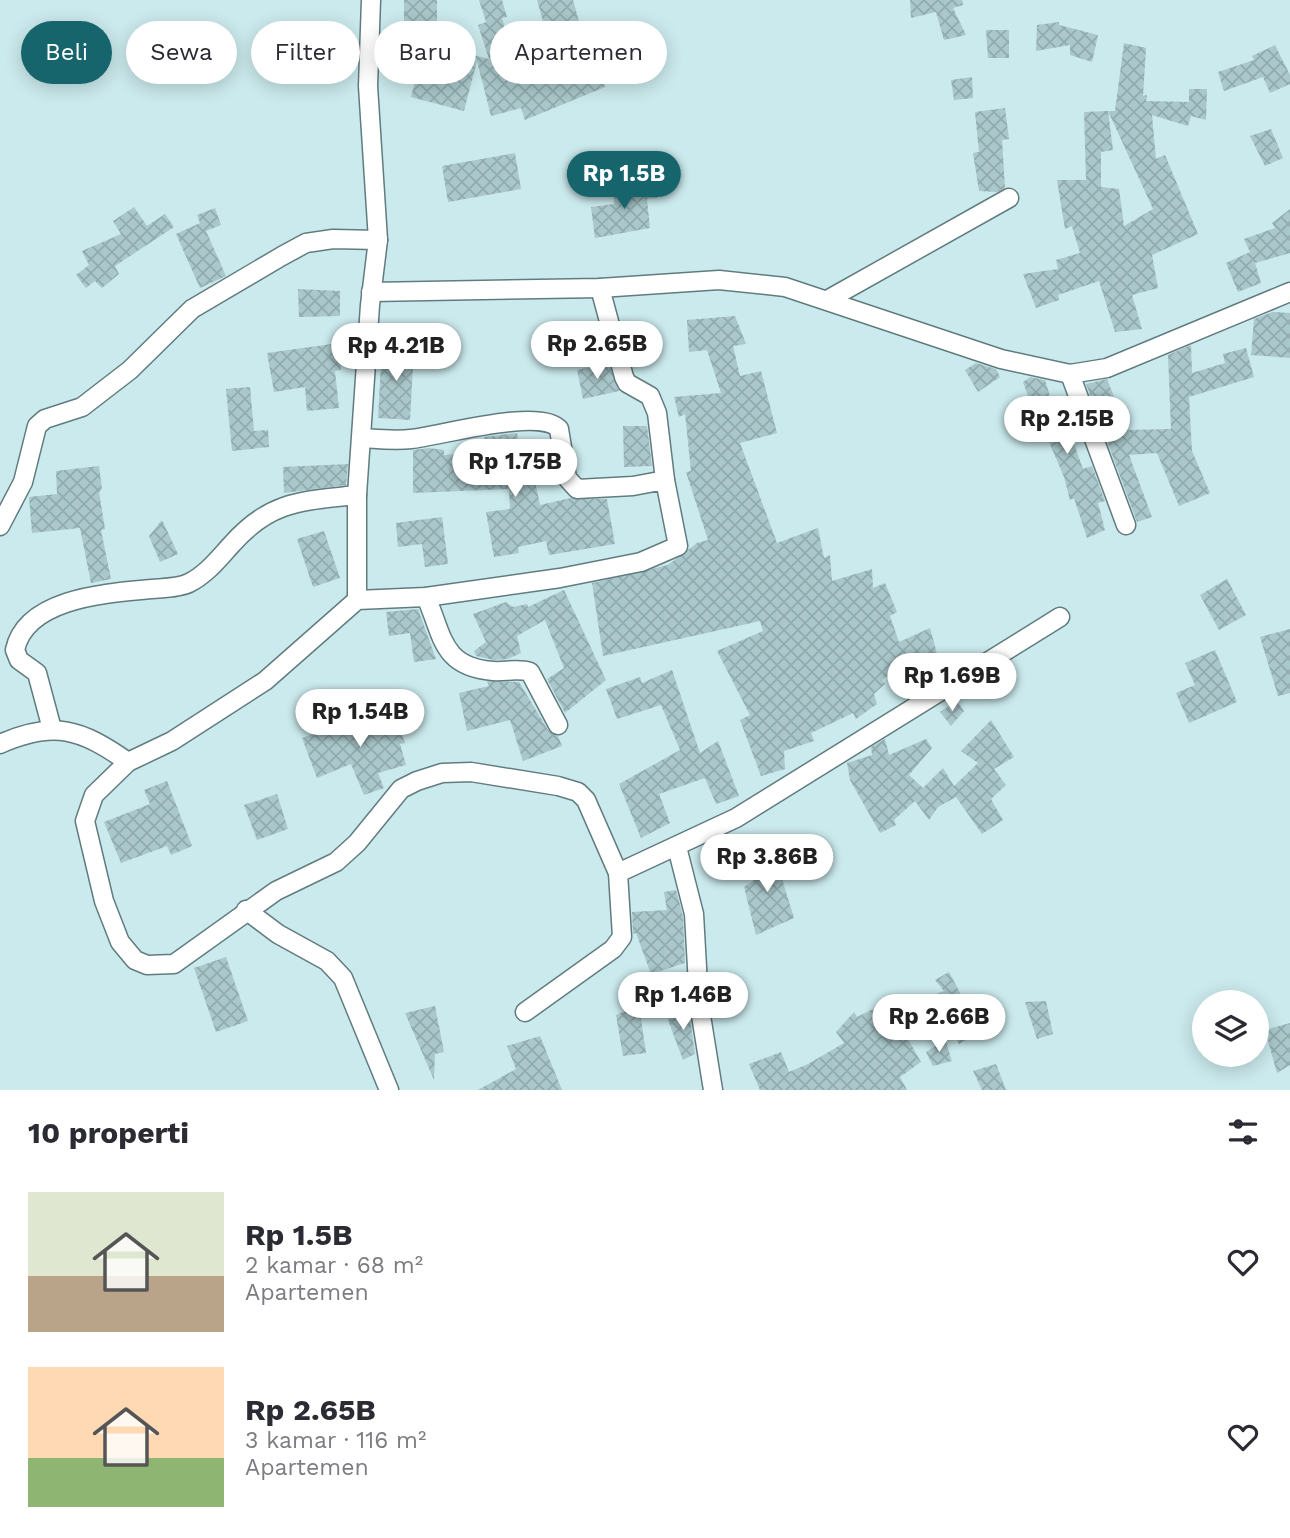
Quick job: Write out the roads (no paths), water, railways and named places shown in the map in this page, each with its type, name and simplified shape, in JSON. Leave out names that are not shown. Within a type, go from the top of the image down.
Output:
[{"type":"street","points":[[357,600],[357,495],[371,292],[378,240],[368,86],[371,0]]},
{"type":"street","points":[[829,299],[1009,198]]},
{"type":"street","points":[[0,526],[23,482],[37,426],[45,419],[82,407],[131,370],[191,309],[306,243],[333,239],[378,240]]},
{"type":"street","points":[[371,292],[600,288],[719,281],[785,287],[829,299],[889,323],[954,341],[1001,359],[1070,374],[1107,368],[1290,292]]},
{"type":"street","points":[[525,1012],[621,941],[618,873],[586,800],[578,792],[542,782],[471,772],[442,773],[417,780],[401,789],[357,843],[336,862],[276,891],[246,910],[213,939],[174,964],[147,965],[135,960],[120,942],[104,901],[85,821],[94,795],[128,762],[172,741],[265,681],[357,600],[426,597],[560,578],[641,562],[671,552],[678,546],[665,480],[657,414],[650,396],[627,383],[624,377],[600,288]]},
{"type":"street","points":[[1070,374],[1126,525]]},
{"type":"street","points":[[362,438],[407,440],[519,421],[549,421],[559,429],[567,478],[577,489],[633,486],[665,480]]},
{"type":"street","points":[[52,729],[37,673],[19,660],[15,650],[27,627],[41,615],[63,604],[82,599],[188,584],[218,563],[233,542],[279,506],[357,495]]},
{"type":"street","points":[[426,597],[440,638],[456,659],[480,670],[530,671],[558,725]]},
{"type":"street","points":[[618,873],[736,818],[1060,617]]},
{"type":"street","points":[[0,744],[22,734],[52,729],[72,731],[100,742],[128,762]]},
{"type":"street","points":[[677,847],[694,914],[699,1003],[713,1090]]},
{"type":"street","points":[[246,910],[278,934],[327,961],[342,978],[389,1090]]}]
